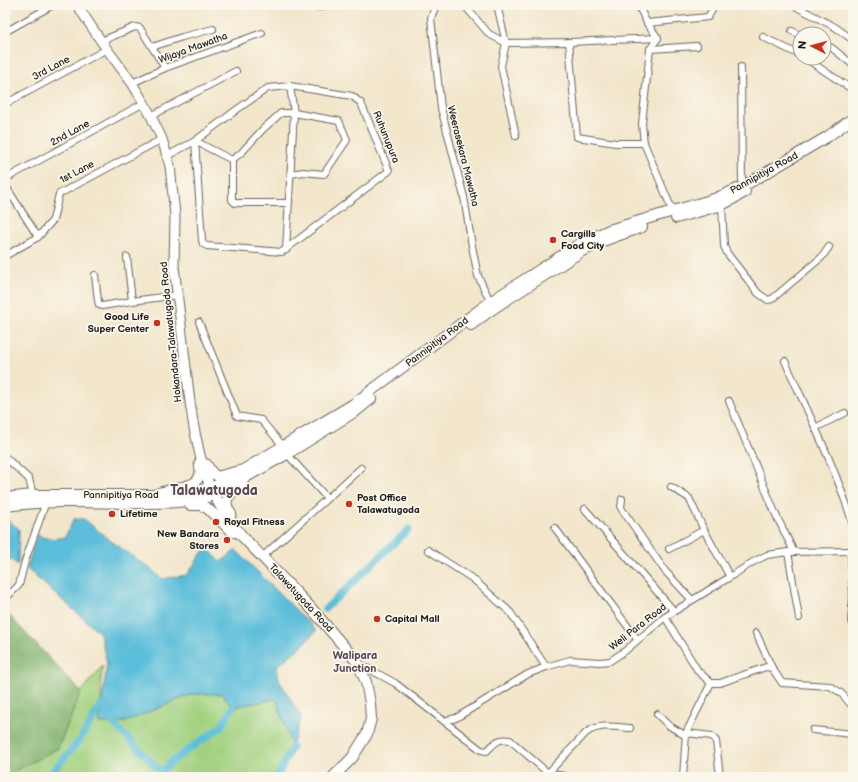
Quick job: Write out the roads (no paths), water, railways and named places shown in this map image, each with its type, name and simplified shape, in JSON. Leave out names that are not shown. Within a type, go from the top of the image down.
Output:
[{"type":"main road","name":"Hokandara-Talawatugoda Road","points":[[78,5],[101,41],[132,83],[151,116],[162,139],[170,166],[175,215],[174,266],[190,402],[194,428],[212,492]]},
{"type":"main road","name":"Pannipitiya Road","points":[[5,506],[20,503],[46,502],[162,503],[202,499],[224,482],[248,467],[285,450],[356,411],[492,305],[578,245],[609,230],[714,199],[742,187],[827,137],[853,118]]},
{"type":"main road","name":"Pannipitiya Road","points":[[492,305],[582,251],[608,239],[640,228],[722,205],[831,143],[853,127]]},
{"type":"main road","points":[[198,443],[212,473],[215,476],[248,467]]},
{"type":"main road","points":[[150,495],[169,489],[190,485],[198,480],[200,470],[198,443]]},
{"type":"main road","name":"Pannipitiya Road","points":[[5,498],[33,495],[162,495],[191,492],[212,492],[264,466],[285,450]]},
{"type":"main road","points":[[248,543],[228,510],[226,500],[232,493],[255,477],[264,466]]},
{"type":"main road","name":"Talawatugoda Road","points":[[212,492],[230,521],[248,543],[311,608],[358,663],[366,682],[371,719],[367,734],[352,758],[332,777]]},
{"type":"main road","points":[[169,502],[200,505],[208,508],[228,528],[248,543]]},
{"type":"street","points":[[5,32],[53,5]]},
{"type":"street","points":[[303,5],[321,7],[325,5]]},
{"type":"street","name":"Weerasekara Mawatha","points":[[436,5],[431,18],[441,108],[464,197],[478,276],[492,305]]},
{"type":"street","points":[[464,5],[489,34],[506,43],[658,38]]},
{"type":"street","points":[[497,5],[506,43],[501,66],[516,136]]},
{"type":"street","points":[[638,5],[647,23],[658,38]]},
{"type":"street","points":[[647,23],[708,17],[715,5]]},
{"type":"street","points":[[793,5],[835,27],[853,40]]},
{"type":"street","points":[[101,41],[135,27],[140,28],[165,68]]},
{"type":"street","points":[[152,47],[213,28]]},
{"type":"street","name":"Wijaya Mawatha","points":[[132,83],[165,68],[262,33]]},
{"type":"street","points":[[763,37],[792,52]]},
{"type":"street","points":[[658,38],[650,49],[642,124],[644,143],[673,212]]},
{"type":"street","points":[[569,42],[577,137],[616,143],[644,143]]},
{"type":"street","points":[[650,49],[696,46]]},
{"type":"street","points":[[832,48],[853,65]]},
{"type":"street","name":"3rd Lane","points":[[5,104],[107,49]]},
{"type":"street","points":[[817,66],[853,90]]},
{"type":"street","points":[[741,67],[742,187]]},
{"type":"street","points":[[151,116],[236,71]]},
{"type":"street","points":[[195,141],[203,244],[207,246],[282,252],[286,250],[294,113],[290,86]]},
{"type":"street","name":"Ruhunupura","points":[[167,156],[195,141],[268,88],[290,86],[352,96],[361,103],[389,171],[286,250]]},
{"type":"street","name":"2nd Lane","points":[[5,179],[144,104]]},
{"type":"street","points":[[232,160],[282,113],[294,113],[339,121],[347,140],[324,174],[303,172],[291,174]]},
{"type":"street","name":"1st Lane","points":[[5,256],[38,237],[53,220],[59,194],[162,139]]},
{"type":"street","points":[[195,141],[232,160]]},
{"type":"street","points":[[232,160],[232,200],[235,203],[289,202]]},
{"type":"street","points":[[5,185],[38,237]]},
{"type":"street","points":[[722,205],[724,246],[727,253],[758,293],[768,300],[772,299],[822,257],[829,247]]},
{"type":"street","points":[[127,257],[132,301]]},
{"type":"street","points":[[95,275],[98,301],[99,305],[102,306],[178,295]]},
{"type":"street","points":[[199,322],[236,416],[261,420],[327,498]]},
{"type":"street","points":[[785,361],[845,500],[853,525]]},
{"type":"street","points":[[729,401],[791,552],[799,618]]},
{"type":"street","points":[[815,428],[845,413]]},
{"type":"street","points":[[5,457],[28,479],[33,495]]},
{"type":"street","points":[[262,557],[361,468]]},
{"type":"street","points":[[671,486],[688,498],[730,577]]},
{"type":"street","points":[[622,499],[621,508],[665,571],[692,600]]},
{"type":"street","points":[[5,599],[19,585],[25,561],[46,502]]},
{"type":"street","points":[[585,509],[674,611]]},
{"type":"street","points":[[555,528],[637,639]]},
{"type":"street","points":[[669,549],[704,530]]},
{"type":"street","points":[[428,550],[473,579],[510,612],[546,667]]},
{"type":"street","points":[[851,621],[853,596],[852,551]]},
{"type":"street","name":"Weli Para Road","points":[[444,721],[456,718],[528,674],[546,667],[570,660],[600,662],[610,661],[665,617],[753,562],[767,555],[791,552],[852,551]]},
{"type":"street","points":[[665,617],[698,671],[710,683],[720,683],[766,668],[772,668]]},
{"type":"street","points":[[756,633],[772,668],[782,682],[830,686],[841,693],[853,707]]},
{"type":"street","points":[[358,663],[395,683],[481,750],[487,751],[499,740],[510,740],[547,775],[569,777]]},
{"type":"street","points":[[683,777],[686,735],[710,683]]},
{"type":"street","points":[[657,714],[668,725],[686,735],[712,736],[716,741],[720,777]]},
{"type":"street","points":[[547,775],[586,733],[592,729],[604,726],[630,728]]},
{"type":"street","points":[[813,730],[853,734]]},
{"type":"water","points":[[853,296],[853,320],[848,319]]},
{"type":"water","points":[[5,518],[19,529],[18,565],[5,555]]},
{"type":"water","points":[[74,519],[84,519],[162,579],[187,575],[206,547],[221,562],[236,550],[309,623],[316,631],[304,644],[277,666],[279,680],[301,717],[292,747],[276,699],[233,707],[222,694],[192,694],[125,722],[99,723],[107,663],[100,633],[27,569],[37,535],[51,539],[65,537]]},
{"type":"waterway","points":[[325,609],[409,529]]},
{"type":"waterway","points":[[44,777],[51,773],[80,740],[101,705]]},
{"type":"waterway","points":[[156,777],[162,773],[172,761],[221,727],[233,707]]},
{"type":"waterway","points":[[112,722],[165,777]]},
{"type":"waterway","points":[[276,777],[292,747]]},
{"type":"place","name":"Cargills Food City","points":[[553,240]]},
{"type":"place","name":"Good Life Super Center","points":[[157,323]]},
{"type":"place","name":"Post Office Talawatugoda","points":[[349,504]]},
{"type":"place","name":"Lifetime","points":[[112,514]]},
{"type":"place","name":"Royal Fitness","points":[[216,522]]},
{"type":"place","name":"New Bandara Stores","points":[[227,540]]},
{"type":"place","name":"Capital Mall","points":[[377,619]]},
{"type":"district","name":"Talawatugoda","points":[[214,490]]},
{"type":"district","name":"Walipara Junction","points":[[355,661]]}]
